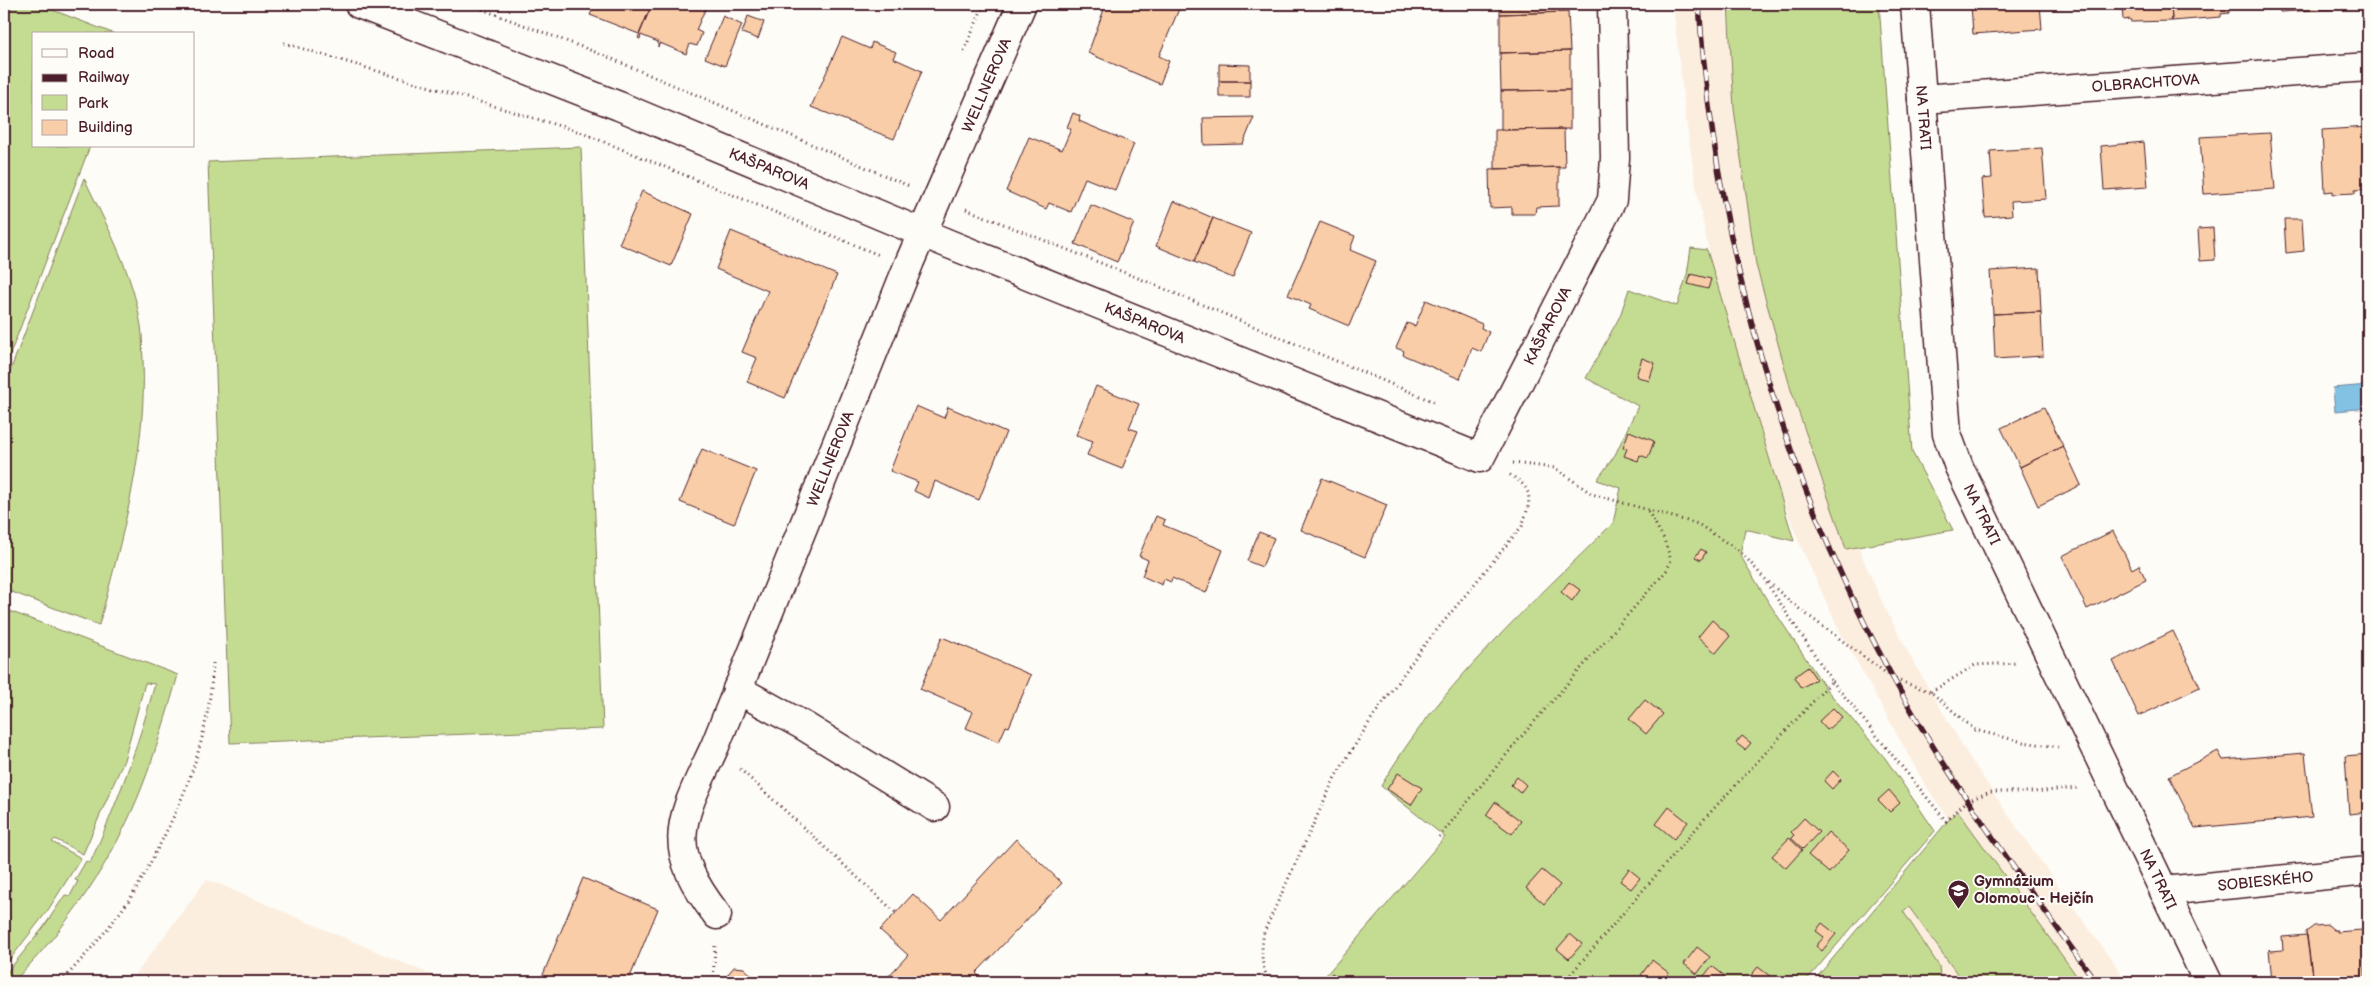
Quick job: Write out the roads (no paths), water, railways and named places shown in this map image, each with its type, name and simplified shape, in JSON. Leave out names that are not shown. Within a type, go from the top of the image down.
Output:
[{"type":"street","name":"KAŠPAROVA","points":[[359,4],[619,106],[922,233],[1480,458],[1612,200],[1615,158],[1612,4]]},
{"type":"street","name":"WELLNEROVA","points":[[717,915],[691,878],[682,847],[684,816],[922,233],[1022,4]]},
{"type":"street","name":"NA TRATI","points":[[1915,4],[1947,434],[1959,467],[2208,982]]},
{"type":"street","name":"OLBRACHTOVA","points":[[1922,99],[2368,67]]},
{"type":"street","points":[[737,690],[804,726],[935,807]]},
{"type":"street","name":"SOBIESKÉHO","points":[[2164,891],[2368,871]]},
{"type":"water","points":[[2368,385],[2368,408],[2335,411],[2333,388]]},
{"type":"railway","points":[[1699,4],[1707,94],[1721,184],[1739,273],[1762,361],[1790,448],[1823,533],[1861,616],[1903,696],[1925,733],[1971,806],[2096,982]]},
{"type":"place","name":"Gymnázium Olomouc - Hejčín","points":[[1958,909]]}]
